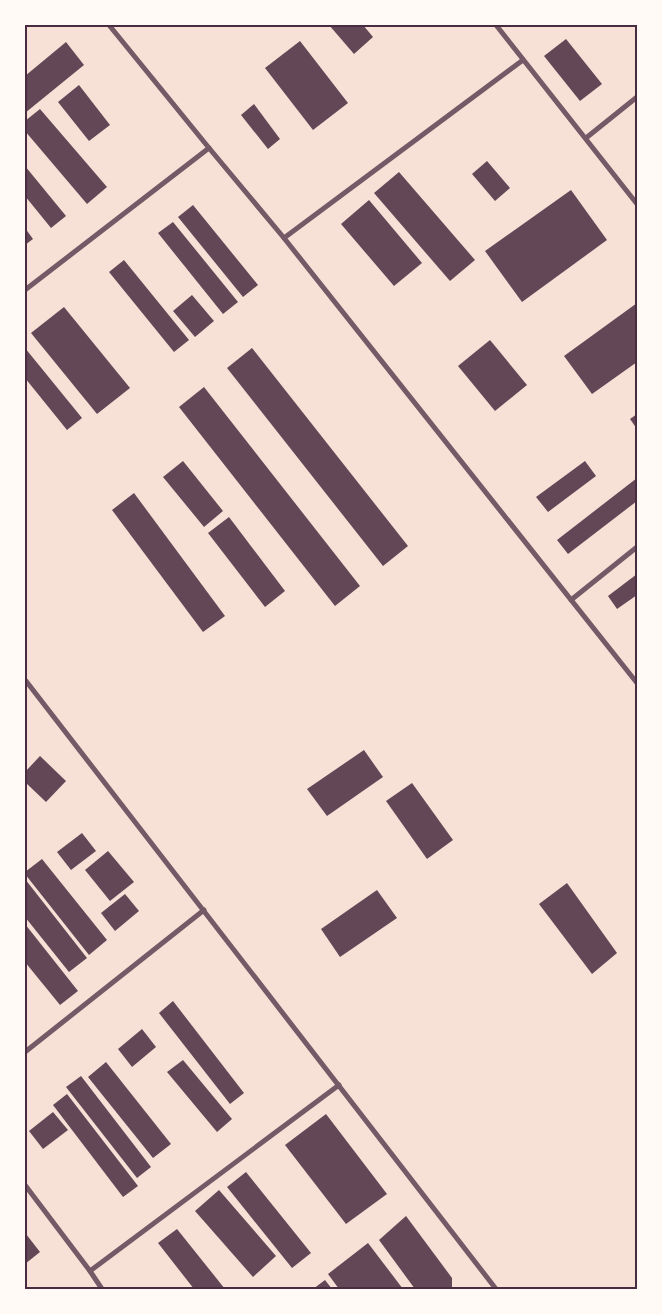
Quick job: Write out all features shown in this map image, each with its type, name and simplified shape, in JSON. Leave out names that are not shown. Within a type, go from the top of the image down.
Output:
[{"type":"street","points":[[109,25],[284,238],[637,683]]},
{"type":"street","points":[[496,25],[637,204]]},
{"type":"street","points":[[284,238],[523,60]]},
{"type":"street","points":[[586,138],[637,97]]},
{"type":"street","points":[[25,290],[209,148]]},
{"type":"street","points":[[571,600],[637,547]]},
{"type":"street","points":[[25,681],[496,1289]]},
{"type":"street","points":[[25,1052],[204,910]]},
{"type":"street","points":[[90,1271],[339,1086]]},
{"type":"street","points":[[25,1185],[102,1289]]},
{"type":"building","points":[[329,25],[363,25],[373,37],[354,54]]},
{"type":"building","points":[[566,39],[602,84],[580,101],[544,56]]},
{"type":"building","points":[[300,41],[348,103],[313,130],[265,68]]},
{"type":"building","points":[[66,42],[84,65],[25,113],[25,76]]},
{"type":"building","points":[[79,85],[110,125],[89,141],[58,102]]},
{"type":"building","points":[[254,104],[280,139],[268,149],[241,115]]},
{"type":"building","points":[[40,109],[107,187],[87,204],[25,131],[25,121]]},
{"type":"building","points":[[487,161],[510,188],[495,201],[472,174]]},
{"type":"building","points":[[25,166],[66,216],[51,228],[25,196]]},
{"type":"building","points":[[399,172],[475,260],[450,281],[374,193]]},
{"type":"building","points":[[571,190],[607,240],[522,302],[485,251]]},
{"type":"building","points":[[369,200],[422,263],[394,286],[341,224]]},
{"type":"building","points":[[193,205],[258,285],[243,297],[178,217]]},
{"type":"building","points":[[173,222],[238,302],[223,314],[158,233]]},
{"type":"building","points":[[25,228],[33,239],[25,245]]},
{"type":"building","points":[[124,260],[189,340],[174,352],[109,272]]},
{"type":"building","points":[[192,295],[214,321],[195,337],[173,311]]},
{"type":"building","points":[[637,303],[637,362],[592,394],[564,356]]},
{"type":"building","points":[[64,307],[130,388],[97,414],[31,333]]},
{"type":"building","points":[[490,340],[527,385],[495,411],[458,366]]},
{"type":"building","points":[[25,348],[82,418],[67,430],[25,378]]},
{"type":"building","points":[[252,348],[408,546],[383,566],[227,368]]},
{"type":"building","points":[[204,387],[360,586],[335,606],[179,407]]},
{"type":"building","points":[[637,414],[637,429],[630,419]]},
{"type":"building","points":[[183,461],[223,511],[204,527],[163,477]]},
{"type":"building","points":[[585,461],[596,476],[548,512],[536,497]]},
{"type":"building","points":[[637,478],[637,501],[568,554],[557,540]]},
{"type":"building","points":[[134,493],[225,616],[203,632],[112,510]]},
{"type":"building","points":[[229,517],[285,591],[265,607],[208,533]]},
{"type":"building","points":[[637,574],[637,595],[617,609],[608,596]]},
{"type":"building","points":[[364,750],[383,777],[327,816],[307,789]]},
{"type":"building","points":[[40,756],[66,781],[46,802],[25,782],[25,772]]},
{"type":"building","points":[[412,783],[453,840],[427,859],[386,801]]},
{"type":"building","points":[[82,833],[96,851],[71,870],[57,852]]},
{"type":"building","points":[[108,851],[134,882],[110,901],[85,870]]},
{"type":"building","points":[[42,859],[107,940],[89,955],[25,874]]},
{"type":"building","points":[[25,879],[87,958],[69,972],[25,917]]},
{"type":"building","points":[[567,883],[617,953],[592,974],[539,904]]},
{"type":"building","points":[[377,890],[397,918],[340,957],[321,929]]},
{"type":"building","points":[[125,894],[139,911],[115,931],[101,913]]},
{"type":"building","points":[[25,924],[78,991],[60,1005],[25,962]]},
{"type":"building","points":[[173,1001],[244,1093],[230,1104],[159,1013]]},
{"type":"building","points":[[142,1029],[156,1047],[132,1067],[118,1049]]},
{"type":"building","points":[[183,1060],[232,1119],[217,1132],[167,1072]]},
{"type":"building","points":[[106,1062],[171,1144],[153,1158],[88,1077]]},
{"type":"building","points":[[81,1076],[151,1167],[137,1178],[66,1087]]},
{"type":"building","points":[[67,1094],[138,1186],[123,1197],[53,1105]]},
{"type":"building","points":[[53,1112],[68,1130],[43,1149],[29,1131]]},
{"type":"building","points":[[326,1114],[387,1194],[346,1224],[285,1145]]},
{"type":"building","points":[[246,1172],[311,1253],[292,1268],[227,1187]]},
{"type":"building","points":[[219,1190],[276,1256],[253,1277],[195,1211]]},
{"type":"building","points":[[406,1216],[452,1278],[452,1289],[415,1289],[379,1240]]},
{"type":"building","points":[[177,1229],[225,1289],[194,1289],[158,1243]]},
{"type":"building","points":[[25,1235],[40,1252],[25,1264]]},
{"type":"building","points":[[368,1243],[403,1289],[339,1289],[328,1274]]},
{"type":"building","points":[[325,1280],[332,1289],[313,1289]]}]
